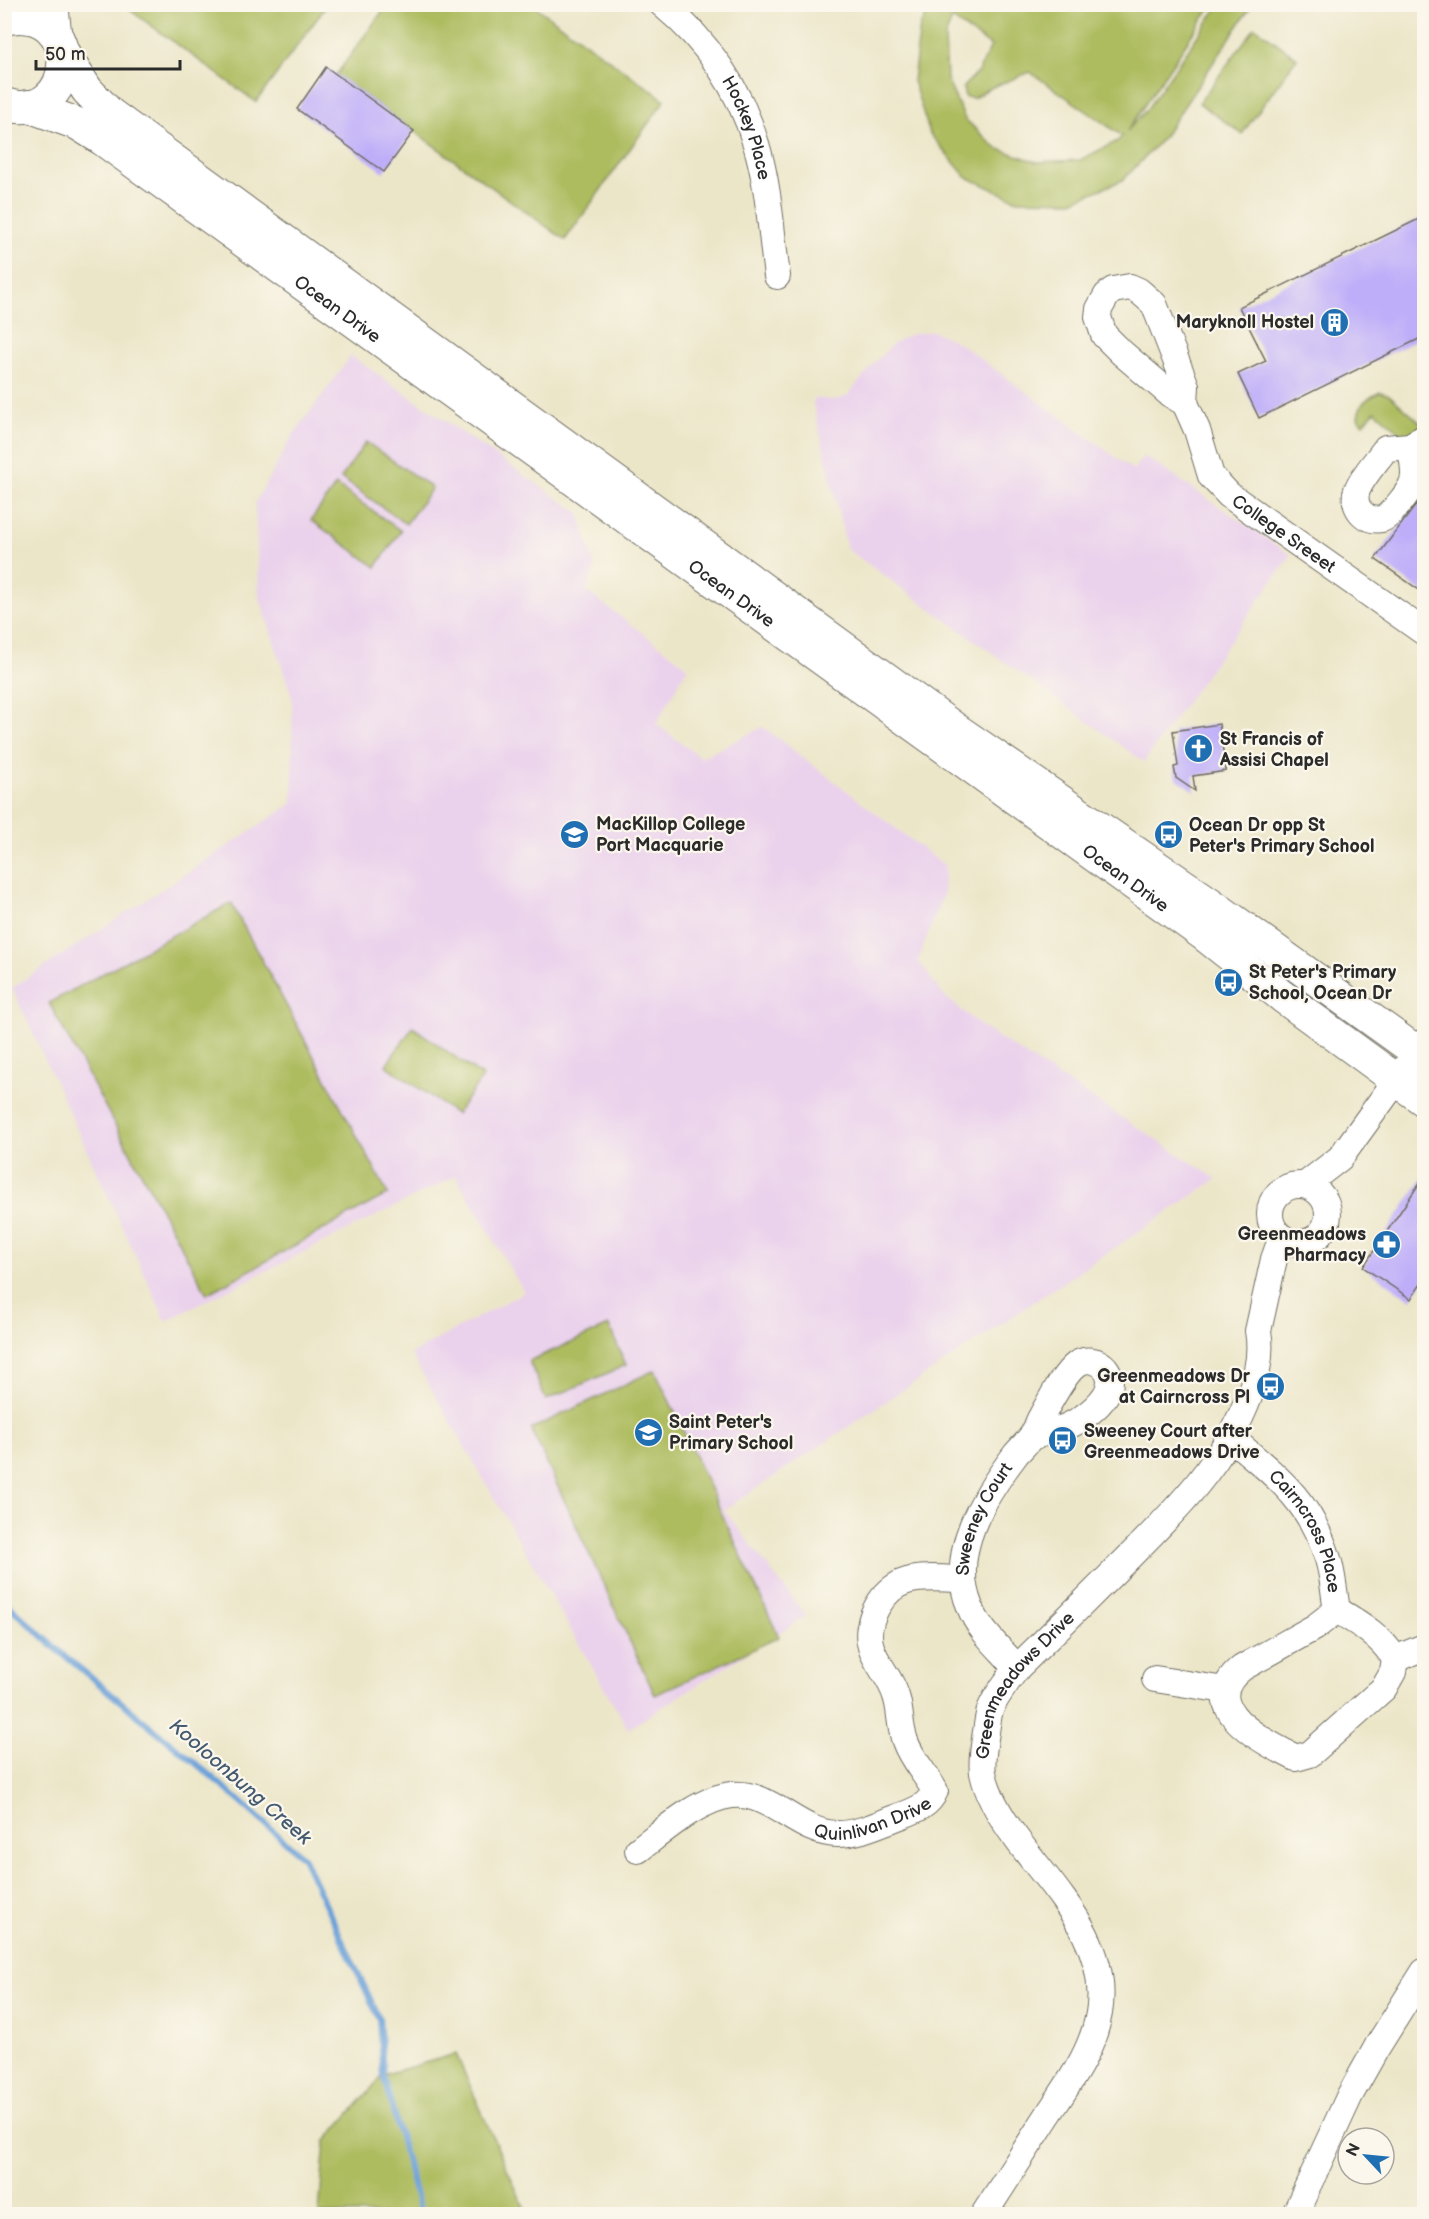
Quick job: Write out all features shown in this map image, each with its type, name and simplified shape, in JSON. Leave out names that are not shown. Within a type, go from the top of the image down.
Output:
[{"type":"main road","name":"Ocean Drive","points":[[10,14],[40,21],[53,31],[87,90],[110,114],[954,728],[1422,1050]]},
{"type":"main road","points":[[16,105],[44,99],[57,87],[64,71],[62,47]]},
{"type":"main road","name":"Ocean Drive","points":[[16,105],[78,124],[102,139],[1203,934],[1283,997],[1425,1100]]},
{"type":"street","points":[[55,4],[62,47]]},
{"type":"street","name":"Hockey Place","points":[[662,4],[681,20],[718,61],[744,111],[762,169],[777,276]]},
{"type":"street","name":"College Sreeet","points":[[1185,403],[1197,430],[1211,476],[1221,489],[1425,632]]},
{"type":"street","name":"Greenmeadows Drive","points":[[1340,1158],[1326,1203],[1328,1219],[1322,1232],[1308,1241],[1291,1240],[1274,1229],[1270,1218],[1274,1199],[1289,1186],[1305,1185],[1340,1158],[1396,1080],[1422,1050]]},
{"type":"street","points":[[1305,1185],[1320,1193],[1326,1203]]},
{"type":"street","name":"Greenmeadows Drive","points":[[984,2214],[1077,2070],[1090,2042],[1099,2013],[1100,1983],[1096,1960],[1088,1936],[1001,1817],[991,1797],[983,1772],[984,1741],[990,1711],[1002,1688],[1017,1668],[1164,1522],[1211,1469],[1231,1438],[1256,1378],[1260,1341],[1267,1336],[1270,1330],[1278,1286],[1284,1272],[1291,1240]]},
{"type":"street","name":"Sweeney Court","points":[[1017,1668],[980,1626],[970,1608],[962,1579],[967,1541],[978,1511],[1011,1461],[1033,1436]]},
{"type":"street","name":"Cairncross Place","points":[[1231,1438],[1274,1474],[1303,1505],[1317,1529],[1328,1561],[1337,1610],[1370,1630],[1386,1645],[1395,1659]]},
{"type":"street","name":"Quinlivan Drive","points":[[638,1850],[699,1807],[714,1799],[733,1795],[752,1796],[801,1824],[836,1834],[858,1832],[912,1812],[932,1800],[935,1791],[905,1743],[899,1721],[897,1697],[871,1648],[868,1628],[875,1611],[890,1591],[904,1582],[919,1578],[962,1579]]},
{"type":"street","name":"Cairncross Place","points":[[1225,1690],[1232,1676],[1242,1668],[1315,1627],[1337,1610]]},
{"type":"street","points":[[1155,1679],[1225,1690],[1224,1701],[1238,1722],[1273,1747],[1296,1758],[1310,1754],[1384,1688],[1392,1672],[1395,1659],[1425,1647]]},
{"type":"street","points":[[1295,2214],[1350,2095],[1377,2046],[1425,1972]]},
{"type":"shaded area","points":[[933,331],[959,343],[1133,470],[1144,456],[1291,555],[1144,762],[847,549],[813,403],[815,398],[830,400],[848,395],[894,343],[912,334]]},
{"type":"shaded area","name":"MacKillop College Port Macquarie","points":[[351,356],[579,513],[595,567],[586,591],[688,667],[656,724],[701,758],[763,727],[945,866],[943,894],[918,960],[942,994],[982,1027],[1217,1179],[724,1510],[806,1616],[628,1729],[411,1354],[524,1292],[456,1176],[166,1321],[12,988],[293,803],[292,697],[259,595],[255,503],[293,435]]},
{"type":"green space","points":[[327,4],[256,102],[123,5]]},
{"type":"green space","points":[[387,5],[533,5],[665,100],[565,240],[336,75]]},
{"type":"green space","points":[[932,5],[957,5],[953,17],[962,5],[1212,5],[1127,131],[1147,109],[1219,5],[1252,5],[1162,139],[1123,180],[1072,201],[1017,200],[966,177],[930,134],[913,81],[920,26]],"holes":[[[952,19],[991,46],[978,72],[963,87],[965,97],[974,98],[988,89],[1030,72],[1122,136],[1118,141],[1080,160],[1037,162],[996,148],[965,119],[947,80],[945,37]]]},
{"type":"green space","points":[[1255,27],[1297,58],[1242,134],[1199,103]]},
{"type":"green space","points":[[1380,392],[1389,395],[1424,426],[1388,444],[1399,431],[1375,411],[1363,424],[1358,418],[1364,402]]},
{"type":"green space","points":[[366,442],[432,488],[406,524],[341,478]]},
{"type":"green space","points":[[336,485],[401,531],[376,567],[311,520]]},
{"type":"green space","points":[[231,903],[388,1194],[207,1294],[49,1003]]},
{"type":"green space","points":[[413,1027],[483,1077],[456,1114],[386,1065]]},
{"type":"green space","points":[[609,1326],[626,1365],[546,1400],[529,1361]]},
{"type":"green space","points":[[655,1370],[779,1637],[655,1695],[531,1429]]},
{"type":"green space","points":[[456,2054],[527,2214],[319,2214],[325,2142],[383,2075]]},
{"type":"building","points":[[326,67],[414,131],[384,172],[297,109]]},
{"type":"building","name":"Maryknoll Hostel","points":[[1425,216],[1425,336],[1259,418],[1238,374],[1266,361],[1239,307]]},
{"type":"building","points":[[1425,493],[1425,594],[1375,559]]},
{"type":"building","name":"St Francis of Assisi Chapel","points":[[1219,724],[1226,771],[1193,776],[1195,791],[1176,778],[1174,767],[1178,766],[1173,731]]},
{"type":"building","points":[[1425,1175],[1425,1278],[1411,1299],[1363,1267]]},
{"type":"waterway","name":"Kooloonbung Creek","points":[[4,1601],[59,1651],[211,1776],[303,1857],[379,2018],[383,2075],[421,2214]]},
{"type":"place","name":"Maryknoll Hostel","points":[[1335,322]]},
{"type":"place","name":"St Francis of Assisi Chapel","points":[[1199,749]]},
{"type":"place","name":"MacKillop College Port Macquarie","points":[[575,834]]},
{"type":"place","name":"Ocean Dr opp St Peter's Primary School","points":[[1168,835]]},
{"type":"place","name":"St Peter's Primary School, Ocean Dr","points":[[1228,982]]},
{"type":"place","name":"Greenmeadows Pharmacy","points":[[1387,1244]]},
{"type":"place","name":"Greenmeadows Dr at Cairncross Pl","points":[[1271,1386]]},
{"type":"place","name":"Saint Peter's Primary School","points":[[648,1432]]},
{"type":"place","name":"Sweeney Court after Greenmeadows Drive","points":[[1063,1441]]}]
